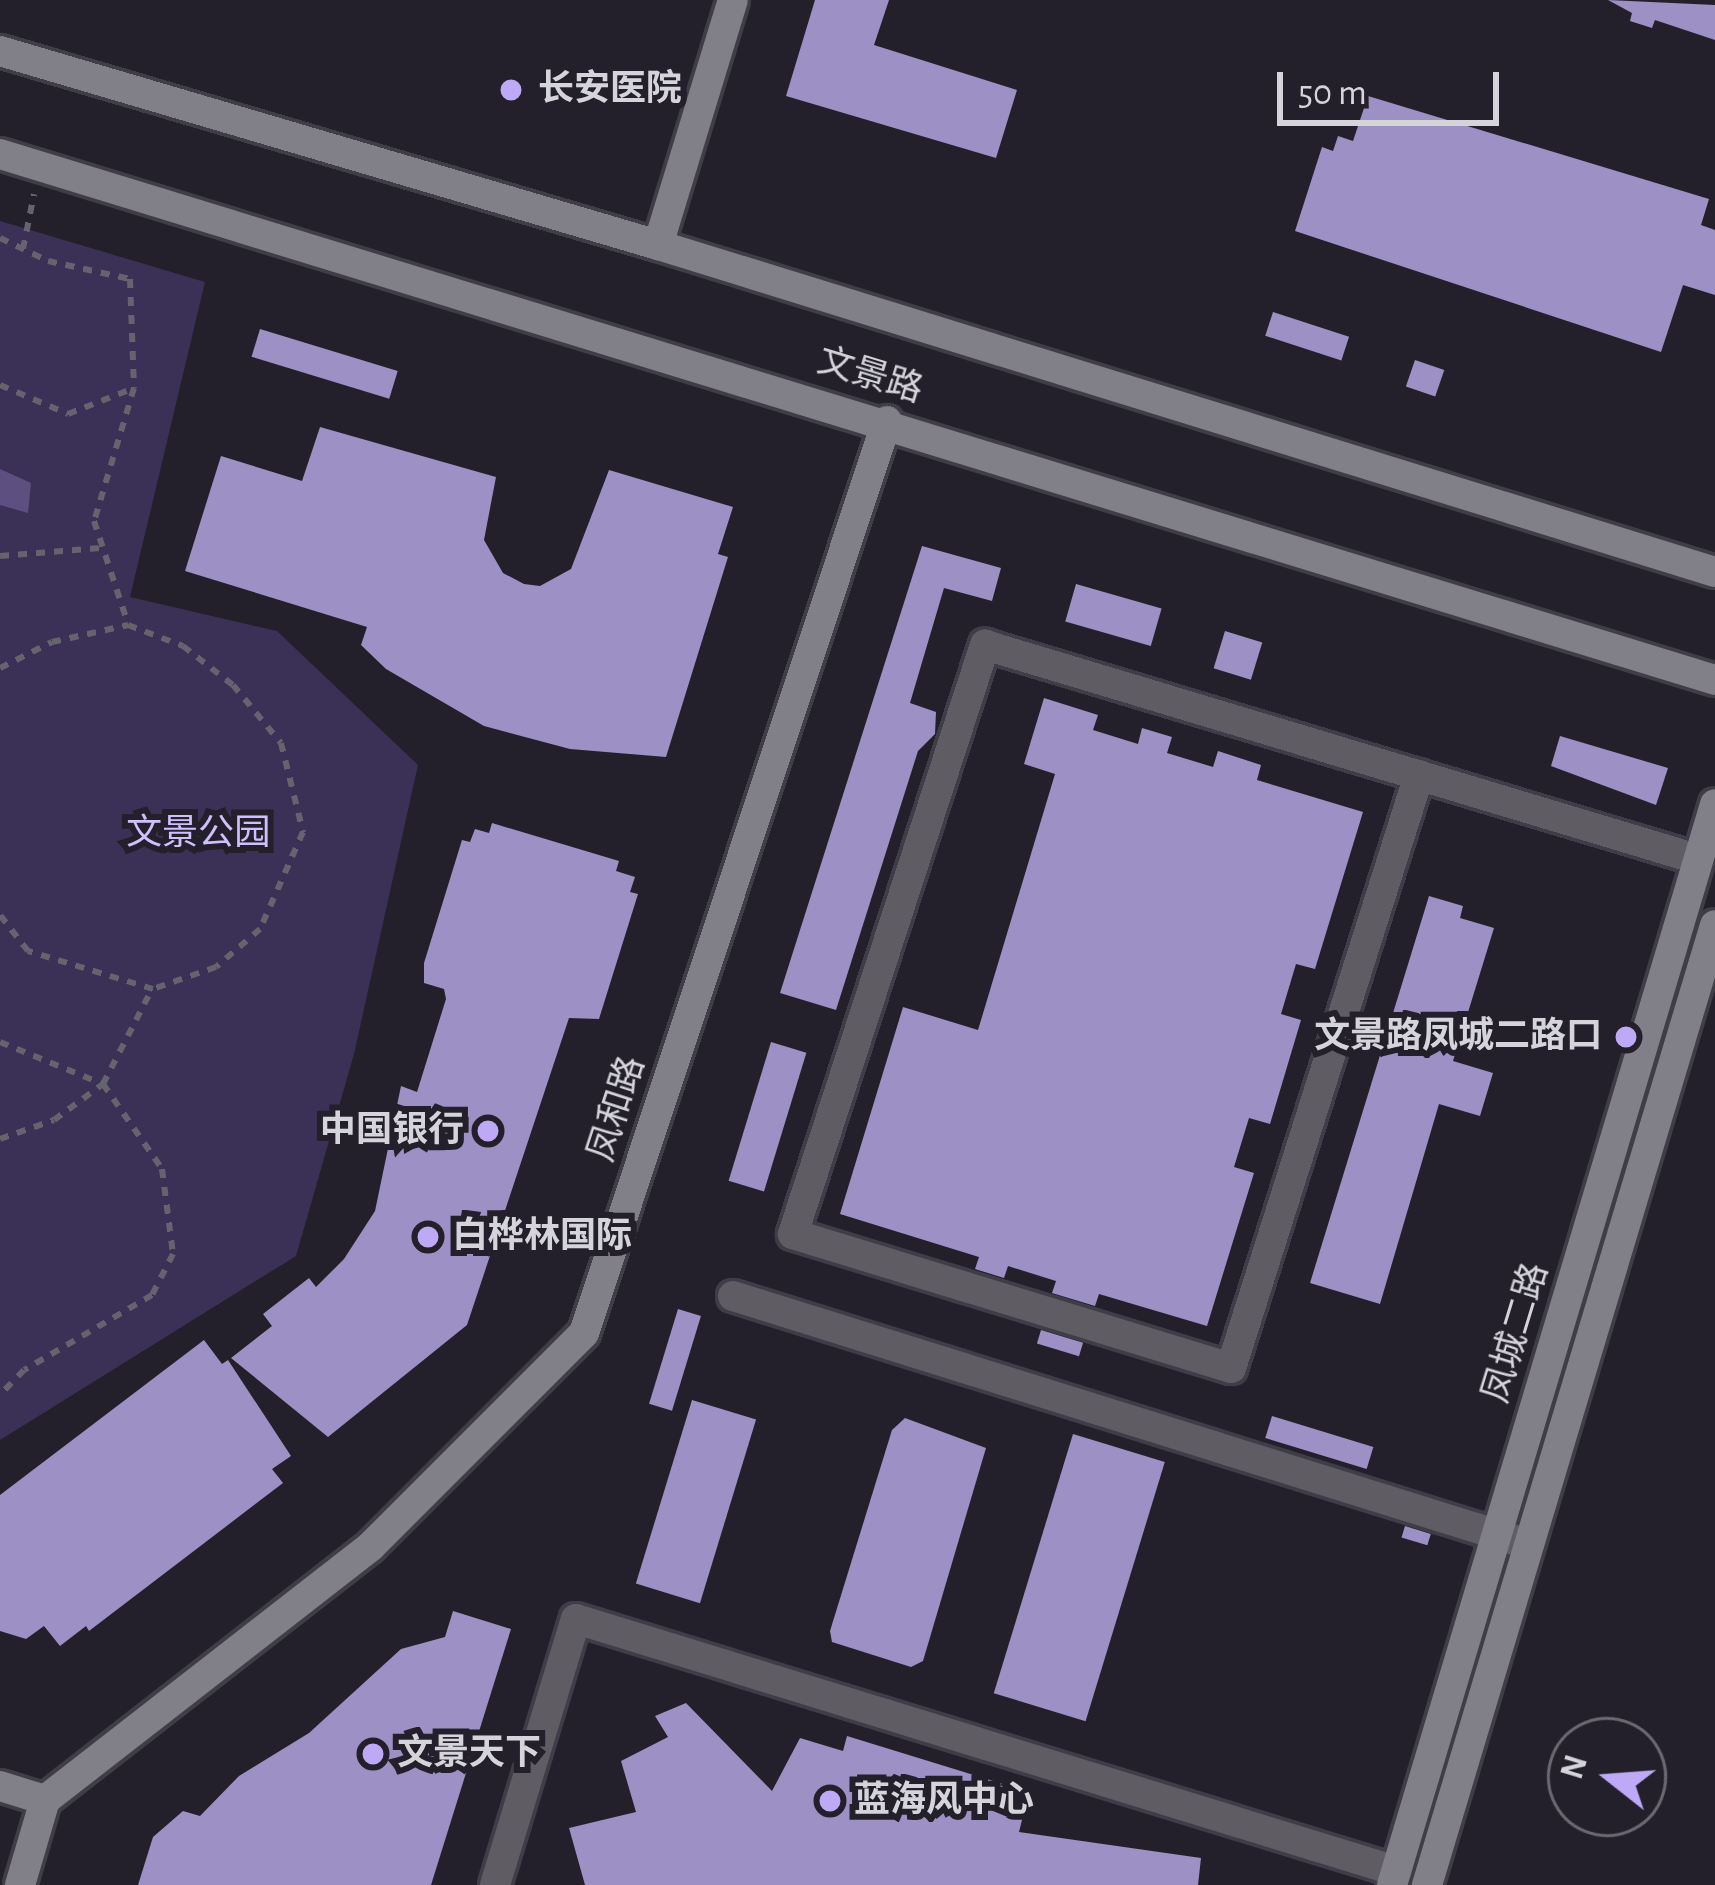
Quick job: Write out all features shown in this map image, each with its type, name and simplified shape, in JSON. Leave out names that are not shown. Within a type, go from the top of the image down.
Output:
[{"type":"main road","points":[[658,244],[733,0]]},
{"type":"main road","name":"文景路","points":[[0,51],[658,244],[1715,572]]},
{"type":"main road","name":"文景路","points":[[0,154],[886,421],[1715,680]]},
{"type":"main road","name":"凤和路","points":[[45,1800],[371,1546],[584,1334],[886,421]]},
{"type":"main road","name":"凤城二路","points":[[1394,1878],[1715,804]]},
{"type":"main road","name":"凤城二路","points":[[1427,1885],[1715,926]]},
{"type":"main road","points":[[0,1786],[45,1800],[20,1885]]},
{"type":"street","points":[[1419,776],[1231,1368],[793,1234],[986,645],[1697,860]]},
{"type":"street","points":[[734,1296],[1532,1545]]},
{"type":"street","points":[[495,1885],[577,1619],[1394,1878]]},
{"type":"path","points":[[23,249],[39,166]]},
{"type":"path","points":[[0,238],[130,279],[134,388],[94,521],[128,625]]},
{"type":"path","points":[[0,386],[68,414],[134,388]]},
{"type":"path","points":[[0,556],[100,548]]},
{"type":"path","points":[[0,668],[52,642],[128,625],[183,646],[232,685],[281,743],[303,832],[260,929],[215,967],[153,988],[28,951],[0,915]]},
{"type":"path","points":[[0,1139],[53,1120],[103,1084],[153,988]]},
{"type":"path","points":[[0,1042],[103,1084],[161,1168],[173,1255],[152,1295],[24,1370],[0,1395]]},
{"type":"green space","name":"文景公园","points":[[0,221],[205,282],[130,597],[277,631],[418,765],[354,1054],[296,1256],[0,1440]]},
{"type":"shaded area","points":[[0,469],[31,483],[28,513],[0,505]]},
{"type":"building","points":[[815,0],[889,0],[874,45],[1017,90],[996,158],[786,96]]},
{"type":"building","points":[[1608,0],[1715,5],[1715,40],[1655,20],[1652,28],[1630,21],[1632,13]]},
{"type":"building","points":[[1368,96],[1709,199],[1701,225],[1715,230],[1715,295],[1683,285],[1661,352],[1295,231],[1322,147],[1333,151],[1338,136],[1353,141]]},
{"type":"building","points":[[1273,312],[1349,337],[1341,360],[1265,336]]},
{"type":"building","points":[[260,329],[398,371],[389,399],[252,357]]},
{"type":"building","points":[[1415,360],[1444,370],[1435,397],[1406,386]]},
{"type":"building","points":[[320,427],[496,477],[484,540],[503,573],[524,584],[540,586],[571,569],[609,470],[733,507],[718,554],[728,557],[666,757],[570,749],[484,726],[386,669],[361,645],[367,627],[185,571],[221,456],[302,481]]},
{"type":"building","points":[[922,546],[1001,568],[992,601],[944,588],[910,703],[936,712],[935,734],[918,751],[836,1010],[780,993]]},
{"type":"building","points":[[1076,584],[1162,609],[1151,646],[1065,621]]},
{"type":"building","points":[[1225,631],[1262,642],[1251,680],[1214,668]]},
{"type":"building","points":[[1044,698],[1098,715],[1093,730],[1138,744],[1142,728],[1172,737],[1167,753],[1213,767],[1218,751],[1261,765],[1257,780],[1363,812],[1315,969],[1296,964],[1281,1014],[1301,1020],[1270,1124],[1249,1118],[1234,1167],[1254,1173],[1207,1326],[1099,1294],[1095,1306],[1052,1293],[1056,1281],[1008,1266],[1004,1278],[975,1269],[979,1257],[840,1214],[903,1007],[978,1030],[1055,774],[1024,764]]},
{"type":"building","points":[[1560,736],[1668,768],[1656,805],[1551,766]]},
{"type":"building","name":"白桦林国际","points":[[492,823],[619,861],[616,871],[635,877],[630,892],[638,894],[599,1019],[569,1018],[467,1325],[328,1437],[231,1358],[272,1326],[263,1314],[309,1278],[316,1287],[344,1259],[375,1211],[401,1086],[417,1092],[446,999],[444,989],[424,983],[424,963],[462,840],[470,842],[475,829],[489,833]]},
{"type":"building","points":[[1429,896],[1463,906],[1460,918],[1494,928],[1453,1061],[1493,1073],[1480,1116],[1439,1104],[1380,1304],[1310,1283]]},
{"type":"building","points":[[771,1042],[806,1053],[764,1191],[729,1181]]},
{"type":"building","points":[[678,1309],[701,1316],[672,1411],[649,1404]]},
{"type":"building","points":[[1041,1330],[1083,1343],[1079,1356],[1037,1343]]},
{"type":"building","points":[[204,1340],[222,1364],[228,1360],[291,1456],[272,1469],[283,1483],[89,1631],[86,1626],[60,1646],[44,1626],[26,1639],[0,1631],[0,1495]]},
{"type":"building","points":[[692,1400],[756,1420],[700,1603],[636,1584]]},
{"type":"building","points":[[1272,1416],[1373,1447],[1367,1469],[1265,1438]]},
{"type":"building","points":[[905,1418],[986,1448],[923,1661],[911,1667],[832,1642],[830,1631],[892,1430]]},
{"type":"building","points":[[1073,1434],[1165,1462],[1086,1721],[994,1693]]},
{"type":"building","points":[[1405,1526],[1431,1534],[1427,1545],[1401,1537]]},
{"type":"building","name":"文景天下","points":[[453,1611],[511,1629],[431,1885],[138,1885],[153,1837],[183,1811],[200,1816],[239,1776],[309,1733],[401,1649],[445,1637]]},
{"type":"building","name":"蓝海风中心","points":[[686,1703],[772,1791],[800,1738],[843,1751],[847,1736],[1029,1792],[1019,1832],[1201,1858],[1198,1885],[585,1885],[569,1828],[636,1812],[621,1761],[668,1737],[655,1716]]},
{"type":"place","name":"长安医院","points":[[511,90]]},
{"type":"place","name":"文景路凤城二路口","points":[[1626,1037]]},
{"type":"place","name":"中国银行","points":[[488,1131]]},
{"type":"place","name":"白桦林国际","points":[[428,1237]]},
{"type":"place","name":"文景天下","points":[[373,1754]]},
{"type":"place","name":"蓝海风中心","points":[[830,1801]]}]
